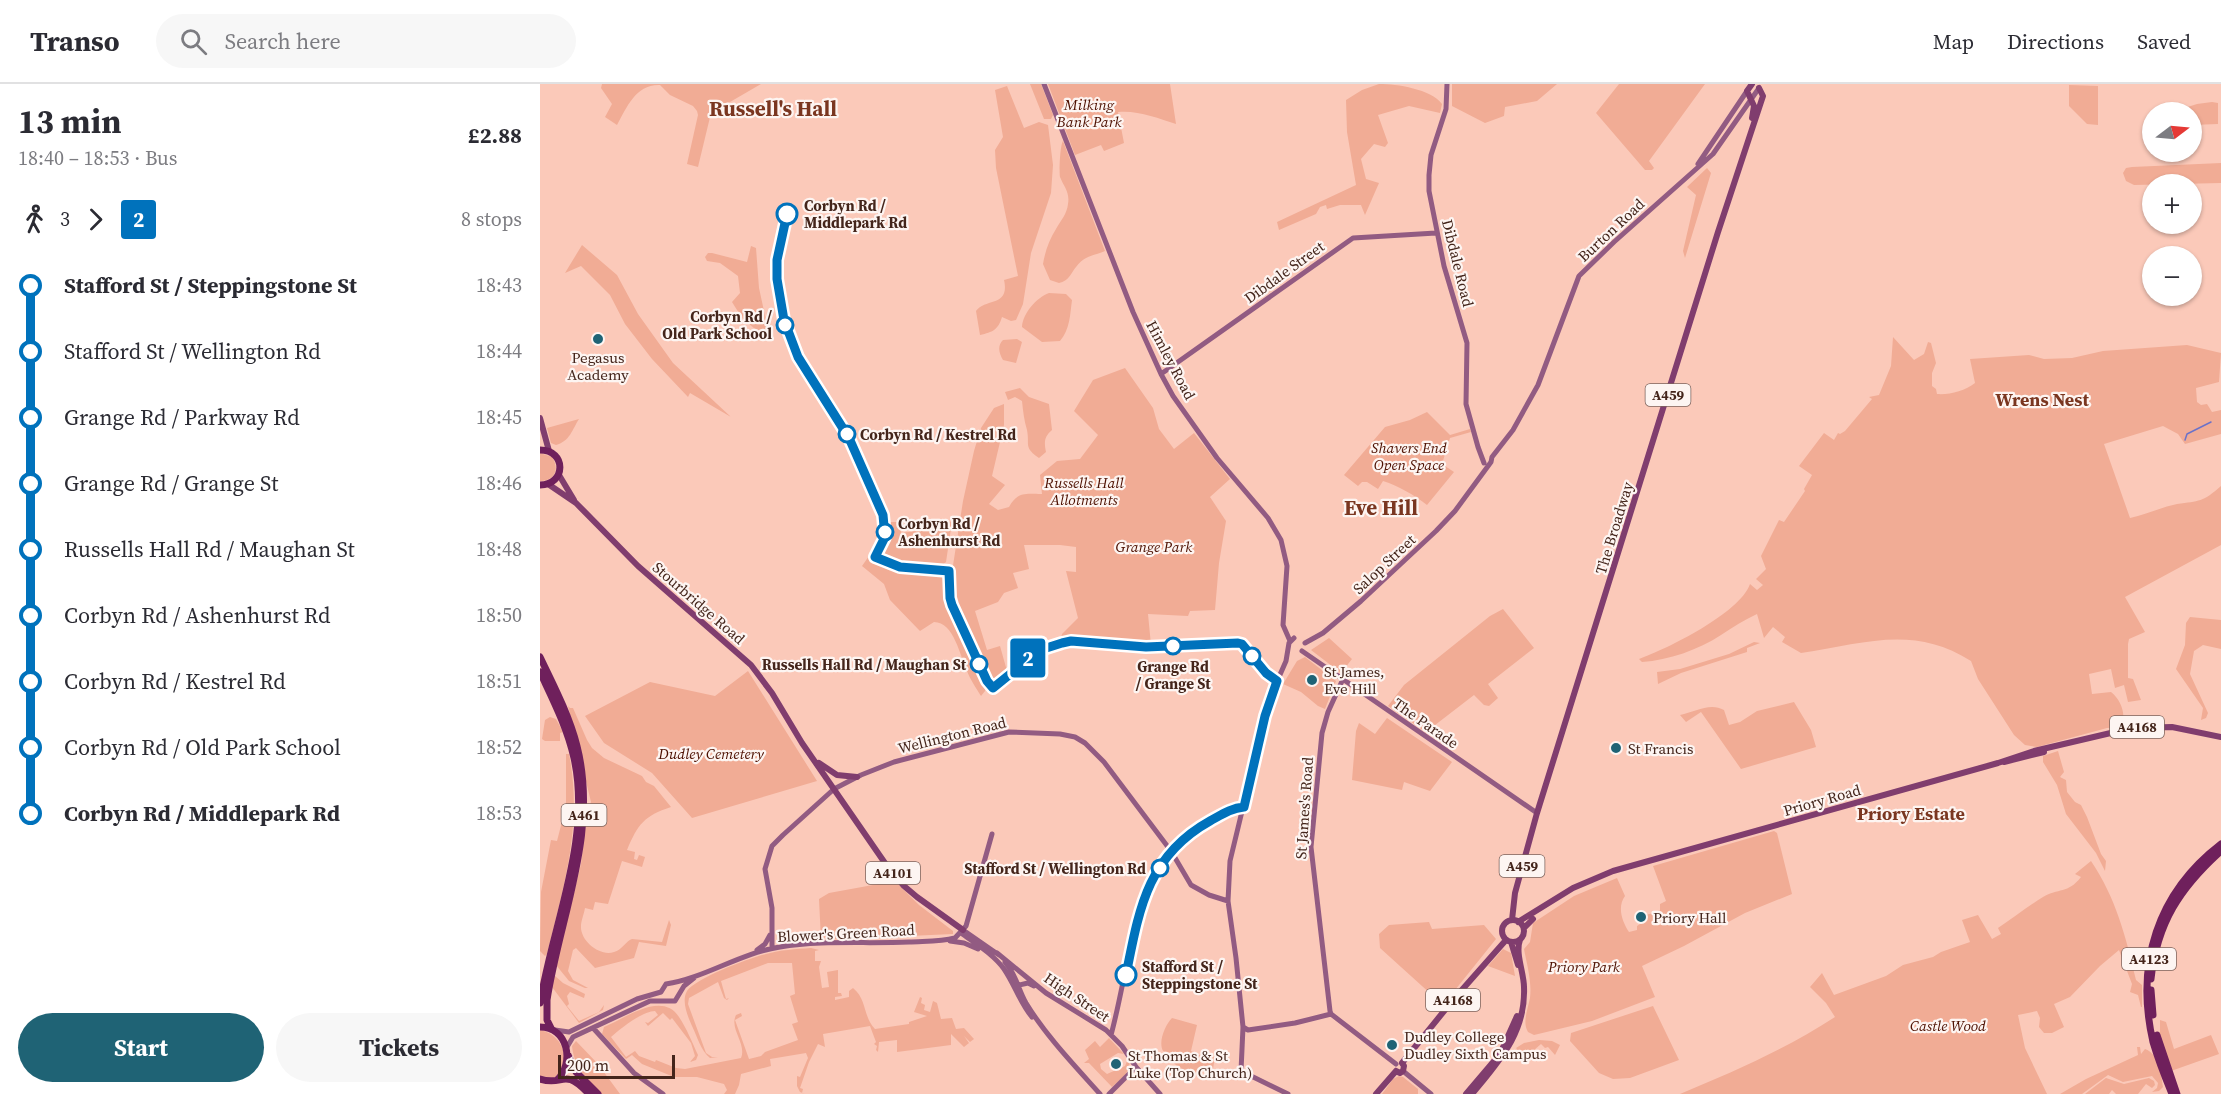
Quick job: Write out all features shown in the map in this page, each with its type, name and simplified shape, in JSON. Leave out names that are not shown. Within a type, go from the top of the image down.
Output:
[{"type":"highway","points":[[540,450],[549,451],[558,459],[560,467],[559,474],[543,486]]},
{"type":"highway","name":"A461","points":[[540,657],[573,734],[581,763],[584,797],[579,855],[547,1000],[547,1020],[561,1036],[576,1072],[598,1094]]},
{"type":"highway","name":"A461","points":[[540,672],[569,738],[574,760],[578,802],[570,872],[540,1003]]},
{"type":"highway","name":"A4123","points":[[2172,1094],[2154,1044],[2149,1021],[2146,990],[2150,951],[2162,916],[2176,890],[2190,872],[2221,844]]},
{"type":"highway","name":"A4123","points":[[2177,1094],[2158,1042],[2153,1018],[2150,984],[2155,951],[2165,922],[2180,893],[2193,877],[2221,851]]},
{"type":"highway","points":[[540,1027],[553,1029]]},
{"type":"highway","points":[[556,1080],[564,1070],[567,1050]]},
{"type":"highway","points":[[540,1079],[556,1080],[566,1077],[573,1079],[589,1094]]},
{"type":"main road","name":"Himley Road","points":[[1044,84],[1133,312],[1161,374],[1173,396],[1217,458],[1268,518],[1281,540],[1287,566],[1283,625],[1291,641],[1290,650],[1295,653]]},
{"type":"main road","name":"Dibdale Road","points":[[1448,84],[1446,109],[1431,155],[1429,175],[1436,233],[1467,343],[1466,404],[1478,447],[1488,458]]},
{"type":"main road","points":[[1750,88],[1761,86]]},
{"type":"main road","name":"The Broadway","points":[[1515,921],[1515,893],[1537,813],[1763,96],[1761,86]]},
{"type":"main road","name":"Burton Road","points":[[1488,458],[1513,430],[1538,385],[1579,276],[1713,154],[1761,86]]},
{"type":"main road","name":"The Broadway","points":[[1746,145],[1754,111],[1750,88]]},
{"type":"main road","name":"Burton Road","points":[[1692,173],[1750,88]]},
{"type":"main road","points":[[1724,124],[1729,126],[1744,110]]},
{"type":"main road","name":"Dibdale Street","points":[[1161,374],[1353,238],[1436,233]]},
{"type":"main road","points":[[540,418],[549,451]]},
{"type":"main road","name":"Salop Street","points":[[1304,641],[1316,637],[1369,594],[1436,531],[1455,511],[1488,458]]},
{"type":"main road","name":"Stourbridge Road","points":[[559,474],[576,503],[639,566],[751,665],[772,693],[802,743],[834,789]]},
{"type":"main road","name":"Stourbridge Road","points":[[543,486],[576,503]]},
{"type":"main road","points":[[1286,661],[1295,653],[1302,651],[1304,641],[1291,641],[1286,661],[1272,693],[1230,861],[1228,901],[1243,1027],[1240,1071],[1288,1094]]},
{"type":"main road","name":"The Parade","points":[[1302,651],[1537,813]]},
{"type":"main road","name":"St James's Road","points":[[1331,1014],[1311,846],[1322,733],[1328,712],[1343,679]]},
{"type":"main road","name":"Priory Road","points":[[1515,921],[1586,882],[1613,871],[1998,763],[2029,752],[2132,728],[2172,727],[2221,737]]},
{"type":"main road","name":"Wellington Road","points":[[772,948],[772,908],[765,868],[772,846],[834,789],[894,762],[1009,732],[1070,735],[1085,743],[1096,753],[1171,851],[1191,885],[1209,895],[1228,901]]},
{"type":"main road","points":[[816,761],[837,775],[857,777]]},
{"type":"main road","name":"A4101","points":[[834,789],[887,866],[904,886],[962,932]]},
{"type":"main road","points":[[1111,1035],[1122,995],[1134,931],[1144,899],[1155,875],[1171,851],[1195,829],[1227,812],[1244,807]]},
{"type":"main road","points":[[992,834],[962,932],[1002,967],[1040,1024],[1101,1094]]},
{"type":"main road","name":"Priory Road","points":[[1524,928],[1543,911],[1584,887],[1654,860]]},
{"type":"main road","points":[[1515,921],[1524,928],[1518,947],[1524,989],[1520,1023],[1504,1056],[1471,1093],[1500,1054],[1516,1022],[1521,987],[1518,963],[1509,941],[1503,935],[1503,928],[1508,922],[1515,921]]},
{"type":"main road","points":[[742,957],[761,948],[772,929]]},
{"type":"main road","name":"Blower's Green Road","points":[[571,1035],[581,1026],[637,999],[661,992],[664,986],[772,948],[797,945],[945,940],[955,938],[962,932]]},
{"type":"main road","name":"High Street","points":[[962,932],[1006,959],[1046,993],[1111,1035],[1160,1094]]},
{"type":"main road","points":[[945,940],[964,943],[988,953]]},
{"type":"main road","points":[[1509,941],[1520,940]]},
{"type":"main road","name":"A4168","points":[[1376,1094],[1453,1000],[1509,941]]},
{"type":"main road","points":[[997,953],[1009,966],[1016,986]]},
{"type":"main road","name":"Blower's Green Road","points":[[553,1029],[571,1035],[586,1032],[650,1001],[675,1001],[679,993],[695,976]]},
{"type":"main road","points":[[1016,986],[1028,983],[1046,993]]},
{"type":"main road","points":[[673,984],[678,988],[679,993]]},
{"type":"main road","points":[[661,992],[664,1000]]},
{"type":"main road","points":[[1243,1027],[1248,1030],[1295,1023],[1331,1014],[1431,1094]]},
{"type":"main road","points":[[594,1029],[634,1072],[663,1094]]},
{"type":"main road","points":[[567,1050],[571,1035]]},
{"type":"main road","points":[[1109,1094],[1136,1067]]},
{"type":"green space","points":[[602,84],[761,84],[730,102],[716,105],[711,113],[698,167],[687,164],[698,115],[693,106],[670,95],[660,85],[652,86],[638,92],[617,125],[605,117],[612,104],[601,88]]},
{"type":"green space","points":[[1030,84],[1041,84],[1053,115],[1051,119],[1044,119]]},
{"type":"green space","name":"Milking Bank Park","points":[[1048,84],[1170,84],[1176,124],[1140,113],[1118,112],[1124,143],[1104,151],[1101,145],[1075,155]]},
{"type":"green space","points":[[1379,84],[1404,86],[1422,91],[1442,104],[1440,113],[1409,106],[1378,115],[1388,143],[1385,147],[1374,144],[1361,159],[1366,179],[1379,183],[1365,215],[1361,205],[1340,205],[1327,209],[1326,205],[1320,207],[1316,214],[1279,230],[1277,222],[1356,185],[1347,132],[1346,100],[1362,90]]},
{"type":"green space","points":[[1452,84],[1557,84],[1537,101],[1505,107],[1504,116],[1485,123],[1452,106]]},
{"type":"green space","points":[[1619,84],[1705,84],[1649,161],[1654,168],[1652,170],[1645,170],[1596,113]]},
{"type":"green space","points":[[2069,85],[2098,86],[2098,125],[2087,124],[2069,106]]},
{"type":"green space","points":[[1007,86],[1024,128],[1039,122],[1048,125],[1053,165],[1051,193],[1031,253],[1023,304],[1016,320],[1011,321],[1002,317],[994,330],[980,335],[976,311],[985,304],[996,301],[1004,294],[1004,280],[1018,276],[996,168],[995,150],[1003,137],[995,90]]},
{"type":"green space","points":[[2202,103],[2218,103],[2218,124],[2202,125]]},
{"type":"green space","points":[[1063,141],[1105,251],[1083,260],[1067,279],[1059,283],[1050,280],[1043,264],[1049,242],[1068,204],[1067,193],[1060,177],[1060,153]]},
{"type":"green space","points":[[2221,163],[2221,183],[2202,183],[2202,174],[2142,174],[2142,185],[2134,185],[2126,181],[2123,173],[2126,168]]},
{"type":"green space","points":[[1707,168],[1711,173],[1685,258],[1683,251],[1696,195],[1687,187]]},
{"type":"green space","points":[[582,245],[617,275],[638,314],[673,363],[731,417],[690,393],[688,397],[652,359],[625,324],[610,295],[581,266],[565,273]]},
{"type":"green space","points":[[751,246],[756,248],[759,288],[769,334],[761,334],[742,318],[732,302],[740,293],[738,276],[720,263],[707,261],[705,257],[708,253],[712,253],[747,262]]},
{"type":"green space","points":[[1049,293],[1066,294],[1072,300],[1070,316],[1066,332],[1060,341],[1042,342],[1022,327],[1031,307],[1039,298]]},
{"type":"green space","points":[[1893,337],[1914,360],[1924,354],[1928,342],[1931,343],[1936,363],[1932,373],[1932,386],[1936,389],[1937,394],[1957,392],[1975,383],[1970,359],[2029,355],[2044,359],[2072,358],[2103,351],[2187,345],[2221,353],[2219,382],[2196,388],[2197,402],[2201,405],[2207,404],[2212,412],[2221,410],[2221,434],[2185,444],[2178,434],[2163,426],[2104,444],[2130,518],[2171,505],[2200,500],[2221,486],[2221,545],[2125,597],[2145,632],[2129,639],[2128,644],[2128,678],[2133,679],[2141,700],[2128,702],[2124,685],[2115,688],[2111,669],[2089,674],[2092,694],[2111,692],[2118,699],[2123,713],[2121,727],[2107,728],[2037,747],[2025,745],[2014,735],[1978,679],[1971,661],[1950,650],[1929,643],[1888,640],[1801,653],[1782,642],[1785,637],[1773,627],[1764,638],[1757,614],[1693,650],[1652,661],[1642,662],[1639,659],[1684,639],[1718,618],[1744,595],[1750,584],[1757,590],[1763,585],[1756,579],[1766,569],[1761,556],[1779,520],[1784,522],[1805,491],[1812,475],[1799,466],[1824,433],[1834,440],[1838,433],[1845,431],[1872,399],[1869,397],[1879,395],[1891,366]]},
{"type":"green space","points":[[1017,339],[1022,342],[1016,363],[1003,360],[999,350],[1001,342]]},
{"type":"green space","points":[[1125,368],[1153,408],[1159,429],[1174,449],[1194,433],[1230,479],[1210,497],[1226,521],[1215,610],[1190,611],[1188,616],[1148,614],[1151,645],[1084,638],[1061,639],[1062,634],[1078,618],[1066,571],[1076,572],[1076,547],[1024,545],[1029,569],[1013,573],[1018,588],[1004,593],[998,602],[975,611],[987,650],[1000,646],[1007,671],[998,680],[990,677],[954,600],[952,572],[963,501],[981,428],[994,408],[1004,404],[1004,425],[992,476],[1005,485],[989,504],[998,510],[1009,507],[1016,498],[1023,494],[1042,494],[1040,475],[1057,461],[1080,459],[1098,435],[1074,411],[1093,380]]},
{"type":"green space","points":[[1020,388],[1029,397],[1049,404],[1052,430],[1045,440],[1046,452],[1039,458],[1028,446],[1022,401],[1015,397],[1008,400],[1005,392]]},
{"type":"green space","name":"Shavers End Open Space","points":[[1427,412],[1450,435],[1470,429],[1471,432],[1450,438],[1442,464],[1454,472],[1427,505],[1389,483],[1383,481],[1378,489],[1367,482],[1362,482],[1358,486],[1344,475],[1385,427],[1410,420]]},
{"type":"green space","points":[[579,419],[565,441],[556,445],[551,443],[547,428]]},
{"type":"green space","points":[[540,453],[552,457],[556,470],[552,477],[540,481]]},
{"type":"green space","points":[[937,519],[952,522],[946,562],[941,566],[893,561],[883,557],[889,522],[900,522],[901,533],[938,528]]},
{"type":"green space","points":[[869,556],[894,567],[940,572],[945,579],[949,610],[986,685],[981,696],[947,628],[941,623],[934,622],[920,631],[890,600],[884,584],[862,566]]},
{"type":"green space","points":[[1503,609],[1534,648],[1488,684],[1498,698],[1489,706],[1484,705],[1474,695],[1426,732],[1388,706],[1404,685],[1490,616]]},
{"type":"green space","points":[[2190,617],[2221,620],[2221,649],[2203,645],[2194,651],[2190,674],[2208,713],[2206,718],[2201,720],[2203,708],[2176,669],[2185,645],[2186,623]]},
{"type":"green space","points":[[1329,638],[1352,659],[1341,673],[1311,650]]},
{"type":"green space","points":[[1754,642],[1760,643],[1747,648],[1747,652],[1681,673],[1658,684],[1657,672],[1680,669],[1729,654]]},
{"type":"green space","points":[[1305,657],[1336,681],[1325,709],[1301,692],[1283,684],[1297,661]]},
{"type":"green space","name":"Dudley Cemetery","points":[[748,671],[817,781],[692,818],[652,773],[604,743],[585,716],[650,682],[715,696]]},
{"type":"green space","points":[[1794,702],[1811,730],[1816,747],[1741,769],[1701,712],[1686,722],[1680,715],[1708,707],[1719,708],[1724,710],[1729,725],[1740,722],[1757,711]]},
{"type":"green space","points":[[568,706],[573,708],[592,748],[604,758],[642,776],[646,782],[654,786],[671,807],[654,814],[639,827],[627,850],[635,852],[634,859],[637,860],[639,855],[645,857],[642,867],[622,861],[608,904],[595,902],[593,910],[585,908],[581,926],[587,942],[597,950],[609,953],[622,948],[632,939],[662,942],[669,920],[671,925],[666,946],[639,942],[634,958],[595,968],[576,948],[573,950],[568,971],[573,980],[588,988],[569,981],[556,965],[581,864],[587,813],[591,802]]},
{"type":"green space","points":[[550,717],[556,719],[563,732],[560,733],[560,741],[542,739],[545,720]]},
{"type":"green space","points":[[1387,718],[1452,762],[1430,791],[1404,782],[1402,790],[1352,780],[1356,731],[1359,723],[1375,734]]},
{"type":"green space","points":[[2058,751],[2064,772],[2060,777],[2066,780],[2067,792],[2075,802],[2081,805],[2087,817],[2101,854],[2106,861],[2105,871],[2096,853],[2066,814],[2057,785],[2043,762],[2043,756]]},
{"type":"green space","points":[[566,754],[569,754],[573,780],[573,830],[565,879],[545,956],[540,951],[541,892],[551,840],[557,841],[566,806]]},
{"type":"green space","name":"Priory Park","points":[[1774,831],[1777,833],[1792,894],[1745,913],[1642,966],[1655,997],[1592,1021],[1534,1035],[1528,1032],[1525,1020],[1530,986],[1524,949],[1530,942],[1533,923],[1574,896],[1617,878],[1625,896],[1621,905],[1624,923],[1629,932],[1637,930],[1637,926],[1643,922],[1644,915],[1660,912],[1660,904],[1666,901],[1653,866]]},
{"type":"green space","name":"Castle Wood","points":[[2091,861],[2107,889],[2119,918],[2136,980],[2142,985],[2142,1007],[2138,995],[2130,992],[2132,984],[2119,950],[2070,997],[2054,1004],[2064,1027],[2052,1033],[2044,1033],[2039,1027],[2040,1018],[2037,1011],[2018,1015],[2025,1048],[2047,1094],[1680,1094],[1778,1050],[1835,1017],[1826,1003],[1810,987],[1822,973],[1834,995],[1886,976],[1903,965],[1933,957],[1970,942],[1962,920],[1978,915],[1992,939],[2001,934],[1998,928],[2037,901],[2048,894],[2072,886],[2081,877],[2075,874]]},
{"type":"green space","points":[[895,881],[919,905],[953,931],[953,934],[821,940],[819,899],[829,893]]},
{"type":"green space","points":[[1429,922],[1432,929],[1484,925],[1496,939],[1443,1005],[1380,948],[1379,934],[1389,925]]},
{"type":"green space","points":[[811,948],[819,950],[815,951],[815,961],[821,961],[819,967],[822,988],[829,987],[827,972],[838,970],[838,993],[842,996],[835,997],[835,1000],[849,997],[849,991],[853,988],[861,997],[868,1019],[875,1029],[909,1024],[909,1022],[927,1016],[914,1012],[920,997],[922,998],[921,1003],[925,1005],[924,1010],[930,1012],[933,1001],[937,1003],[941,1019],[952,1018],[956,1029],[964,1028],[974,1039],[970,1042],[964,1036],[969,1043],[964,1047],[951,1034],[951,1045],[897,1052],[897,1040],[879,1042],[878,1052],[870,1026],[823,1034],[825,1047],[818,1044],[809,1062],[800,1088],[803,1089],[802,1093],[797,1086],[797,1076],[800,1077],[808,1058],[806,1053],[770,1059],[771,1066],[741,1074],[735,1094],[724,1094],[727,1090],[724,1084],[697,1077],[674,1077],[642,1064],[632,1055],[626,1059],[602,1034],[604,1027],[632,1013],[653,1006],[672,1009],[679,1017],[698,1055],[696,1060],[690,1062],[695,1056],[691,1043],[672,1018],[670,1020],[663,1013],[648,1026],[645,1022],[648,1023],[658,1015],[655,1011],[644,1014],[611,1037],[626,1057],[635,1051],[639,1056],[655,1062],[656,1060],[685,1069],[741,1058],[742,1047],[734,1020],[736,1015],[741,1013],[742,1016],[735,1020],[749,1059],[761,1056],[765,1052],[798,1040],[792,1024],[798,1022],[790,996],[795,994],[792,963],[768,963],[721,981],[726,999],[729,998],[727,1000],[724,998],[718,982],[689,998],[688,1004],[706,1053],[712,1057],[718,1057],[710,1058],[704,1051],[689,1018],[685,995],[701,980],[758,956]]},
{"type":"green space","points":[[1503,949],[1511,953],[1515,976],[1488,966]]},
{"type":"green space","points":[[554,975],[563,983],[585,994],[584,998],[570,992],[567,996],[569,1004],[567,1006],[579,1021],[599,1012],[604,1005],[603,1010],[579,1023],[552,987]]},
{"type":"green space","points":[[1653,1006],[1679,1060],[1630,1078],[1613,1079],[1599,1073],[1570,1041],[1571,1033]]},
{"type":"green space","points":[[1172,1018],[1197,1025],[1191,1051],[1198,1055],[1215,1057],[1213,1069],[1199,1073],[1180,1069],[1173,1062],[1173,1054],[1163,1051],[1161,1043],[1163,1034]]},
{"type":"green space","points":[[2160,1020],[2166,1022],[2174,1049],[2211,1035],[2219,1054],[2171,1071],[2160,1036]]},
{"type":"green space","points":[[540,1030],[555,1037],[563,1050],[563,1064],[560,1072],[554,1078],[540,1076]]},
{"type":"green space","points":[[1109,1038],[1124,1054],[1118,1053],[1100,1064],[1101,1069],[1107,1074],[1125,1066],[1128,1059],[1129,1063],[1128,1071],[1112,1087],[1089,1063],[1084,1063],[1089,1059],[1085,1050],[1095,1041],[1100,1047]]},
{"type":"green space","points":[[1539,1040],[1552,1041],[1560,1045],[1555,1055],[1548,1047],[1545,1048],[1541,1044],[1525,1058],[1516,1048],[1524,1043]]},
{"type":"green space","points":[[576,1041],[598,1064],[620,1094],[601,1094],[586,1078],[573,1053],[572,1046]]},
{"type":"green space","points":[[2137,1047],[2140,1047],[2141,1054],[2145,1049],[2150,1051],[2156,1060],[2163,1087],[2159,1091],[2152,1092],[2157,1088],[2158,1083],[2152,1076],[2123,1082],[2108,1075],[2082,1094],[2060,1094],[2138,1055]]},
{"type":"green space","points":[[1399,1076],[1418,1089],[1418,1094],[1382,1094],[1393,1079]]},
{"type":"green space","points":[[2106,1078],[2124,1084],[2149,1078],[2154,1081],[2155,1085],[2152,1088],[2146,1084],[2138,1094],[2116,1094],[2112,1090],[2109,1094],[2085,1094]]},
{"type":"waterway","points":[[2185,440],[2187,434],[2211,422]]},
{"type":"bus line","name":"2","points":[[787,214],[777,260],[779,302],[798,357],[849,438],[883,515],[885,537],[875,557],[900,567],[949,571],[952,605],[987,681],[993,688],[1040,650],[1071,641],[1146,647],[1238,643],[1242,644],[1266,673],[1277,681],[1265,716],[1244,807],[1227,812],[1195,829],[1179,842],[1164,860],[1149,887],[1139,914],[1126,975]]},
{"type":"place","name":"Corbyn Rd / Middlepark Rd","points":[[787,214]]},
{"type":"place","name":"Corbyn Rd / Old Park School","points":[[785,325]]},
{"type":"place","name":"Pegasus Academy","points":[[598,339]]},
{"type":"place","name":"Corbyn Rd / Kestrel Rd","points":[[847,434]]},
{"type":"place","name":"Corbyn Rd / Ashenhurst Rd","points":[[885,532]]},
{"type":"place","name":"Grange Rd / Grange St","points":[[1173,646]]},
{"type":"place","name":"Russells Hall Rd / Maughan St","points":[[979,664]]},
{"type":"place","name":"St James, Eve Hill","points":[[1312,680]]},
{"type":"place","name":"St Francis","points":[[1616,748]]},
{"type":"place","name":"Stafford St / Wellington Rd","points":[[1160,868]]},
{"type":"place","name":"Priory Hall","points":[[1641,917]]},
{"type":"place","name":"Stafford St / Steppingstone St","points":[[1126,975]]},
{"type":"place","name":"Dudley College Dudley Sixth Campus","points":[[1392,1045]]},
{"type":"place","name":"St Thomas & St Luke (Top Church)","points":[[1116,1064]]},
{"type":"district","name":"Russell's Hall","points":[[773,108]]},
{"type":"district","name":"Wrens Nest","points":[[2042,399]]},
{"type":"district","name":"Eve Hill","points":[[1381,507]]},
{"type":"district","name":"Priory Estate","points":[[1911,813]]},
{"type":"park label","name":"Russells Hall Allotments","points":[[1084,490]]},
{"type":"park label","name":"Grange Park","points":[[1154,546]]}]
